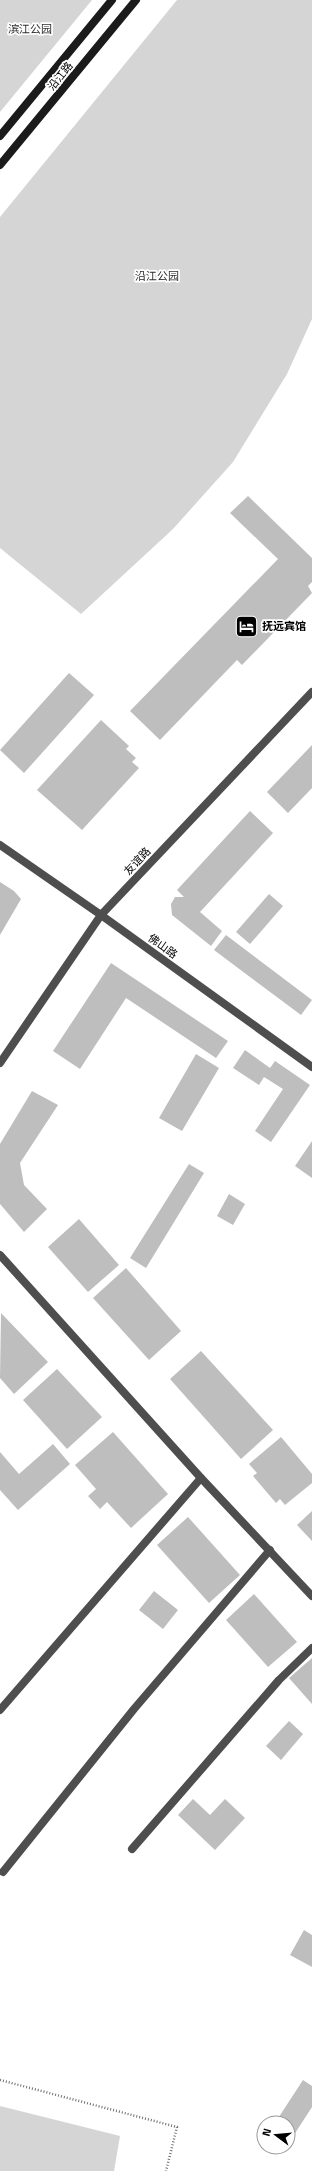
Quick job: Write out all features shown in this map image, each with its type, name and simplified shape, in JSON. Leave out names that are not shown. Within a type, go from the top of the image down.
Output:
[{"type":"main road","points":[[0,136],[112,0]]},
{"type":"main road","name":"沿江路","points":[[0,165],[136,0]]},
{"type":"street","name":"友谊路","points":[[0,1063],[101,915],[312,692]]},
{"type":"street","name":"佛山路","points":[[0,845],[101,915],[312,1067]]},
{"type":"street","points":[[0,1255],[201,1478],[312,1596]]},
{"type":"street","points":[[0,1710],[201,1478]]},
{"type":"street","points":[[3,1872],[134,1710],[270,1550]]},
{"type":"street","points":[[132,1850],[279,1680],[312,1648]]},
{"type":"path","points":[[0,2080],[177,2127],[166,2171]]},
{"type":"green space","name":"滨江公园","points":[[0,0],[92,0],[0,112]]},
{"type":"green space","name":"沿江公园","points":[[177,0],[312,0],[312,319],[287,374],[233,462],[173,529],[81,614],[0,548],[0,217]]},
{"type":"green space","points":[[0,2106],[120,2136],[114,2171],[0,2171]]},
{"type":"building","name":"抚远宾馆","points":[[248,496],[312,558],[312,582],[308,586],[312,593],[242,665],[237,660],[160,740],[130,711],[278,559],[230,513]]},
{"type":"building","points":[[69,673],[94,695],[24,773],[0,750]]},
{"type":"building","points":[[101,720],[129,746],[126,749],[136,758],[132,762],[139,768],[82,830],[37,790]]},
{"type":"building","points":[[312,745],[312,788],[288,813],[267,792]]},
{"type":"building","points":[[250,811],[273,833],[200,912],[222,931],[211,946],[172,915],[171,904],[175,897],[184,897],[177,890]]},
{"type":"building","points":[[0,882],[14,891],[21,899],[0,935]]},
{"type":"building","points":[[269,894],[283,906],[250,944],[236,932]]},
{"type":"building","points":[[226,935],[312,1000],[301,1015],[214,950]]},
{"type":"building","points":[[111,963],[228,1041],[216,1058],[126,998],[80,1069],[53,1051]]},
{"type":"building","points":[[245,1050],[270,1068],[275,1061],[310,1085],[271,1142],[255,1131],[283,1089],[264,1077],[259,1085],[233,1068]]},
{"type":"building","points":[[196,1054],[219,1068],[182,1131],[159,1118]]},
{"type":"building","points":[[32,1091],[58,1105],[20,1163],[24,1185],[47,1209],[24,1232],[0,1204],[0,1144]]},
{"type":"building","points":[[312,1141],[312,1178],[295,1166]]},
{"type":"building","points":[[189,1164],[204,1173],[146,1268],[130,1258]]},
{"type":"building","points":[[229,1194],[245,1204],[233,1225],[217,1216]]},
{"type":"building","points":[[79,1219],[119,1265],[88,1292],[48,1247]]},
{"type":"building","points":[[126,1268],[181,1331],[149,1360],[93,1298]]},
{"type":"building","points":[[1,1313],[48,1362],[14,1394],[0,1378]]},
{"type":"building","points":[[201,1351],[273,1430],[241,1459],[170,1379]]},
{"type":"building","points":[[57,1369],[102,1417],[67,1449],[23,1400]]},
{"type":"building","points":[[113,1432],[168,1494],[131,1528],[107,1502],[100,1509],[88,1496],[96,1489],[75,1465]]},
{"type":"building","points":[[281,1437],[312,1474],[312,1483],[285,1505],[280,1499],[276,1503],[253,1476],[257,1473],[249,1464]]},
{"type":"building","points":[[53,1444],[70,1464],[18,1510],[0,1490],[0,1452],[19,1474]]},
{"type":"building","points":[[312,1511],[312,1541],[297,1525]]},
{"type":"building","points":[[188,1517],[240,1575],[209,1603],[157,1545]]},
{"type":"building","points":[[154,1591],[178,1610],[163,1629],[139,1610]]},
{"type":"building","points":[[254,1594],[297,1642],[268,1667],[226,1620]]},
{"type":"building","points":[[312,1658],[312,1704],[289,1678]]},
{"type":"building","points":[[289,1721],[303,1734],[281,1760],[266,1746]]},
{"type":"building","points":[[193,1799],[210,1815],[225,1799],[245,1818],[215,1850],[178,1815]]},
{"type":"building","points":[[304,1930],[312,1935],[312,1967],[290,1955]]},
{"type":"building","points":[[303,2080],[312,2086],[312,2107],[296,2132],[296,2115],[280,2115]]},
{"type":"place","name":"抚远宾馆","points":[[246,626]]}]
